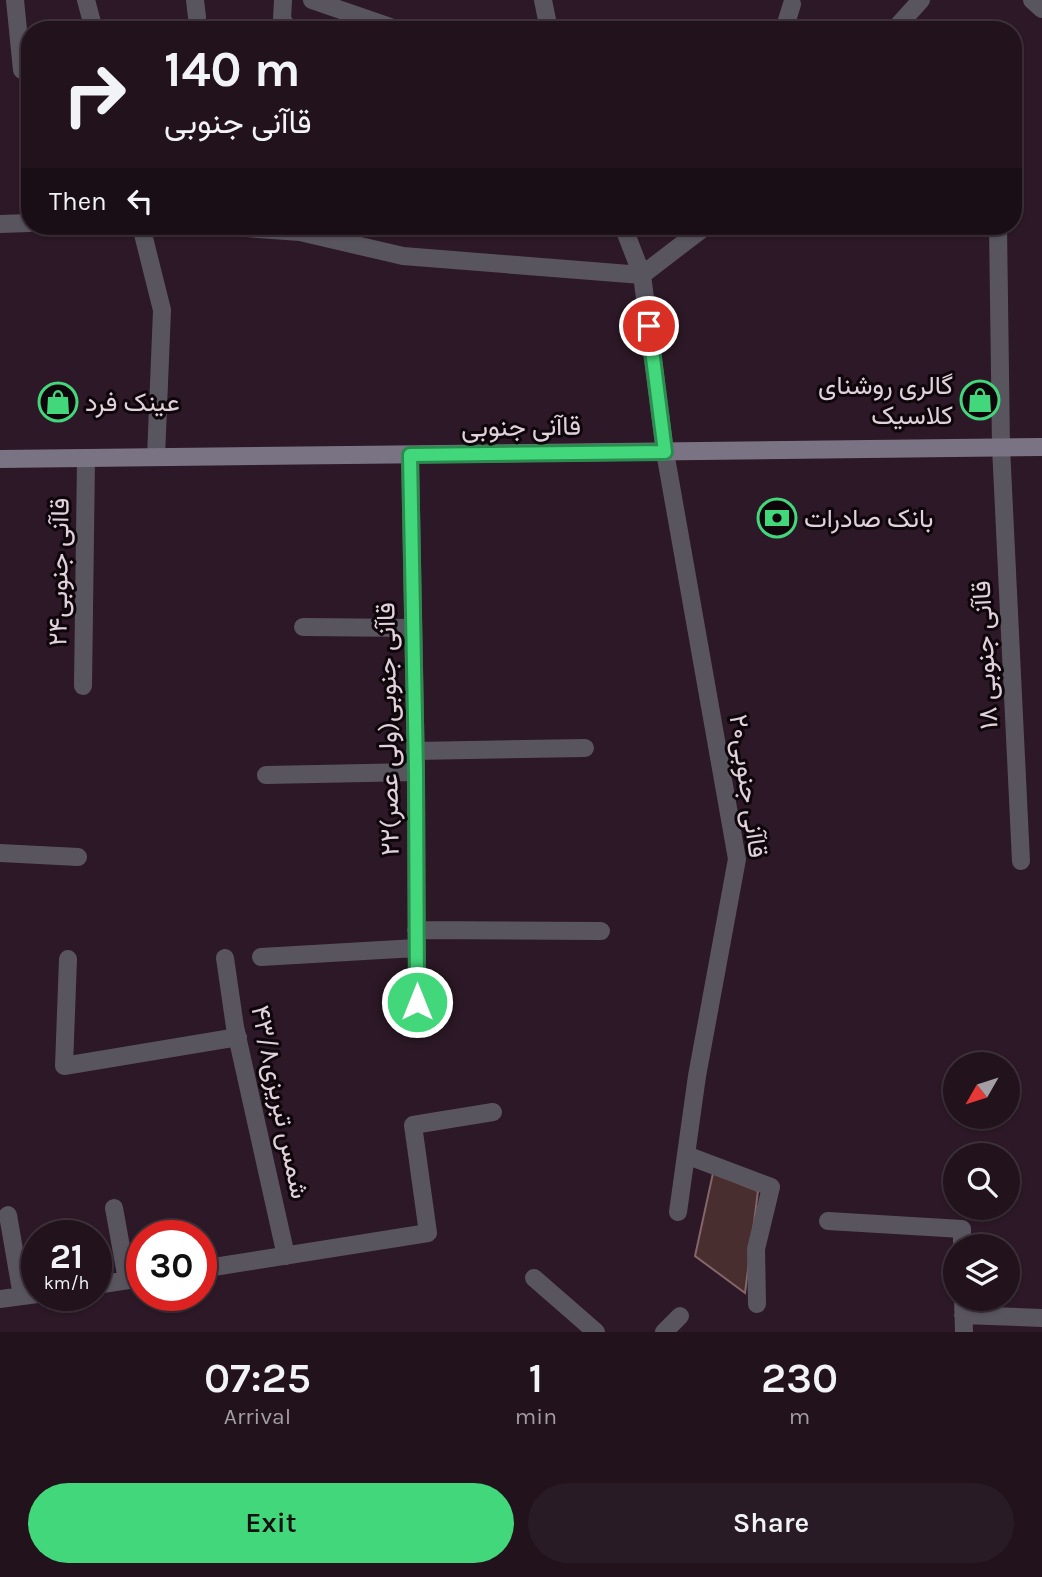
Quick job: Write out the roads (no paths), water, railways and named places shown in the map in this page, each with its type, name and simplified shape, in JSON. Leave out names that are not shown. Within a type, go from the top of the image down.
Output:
[{"type":"main road","name":"قاآنی جنوبی","points":[[0,460],[1042,447]]},
{"type":"street","points":[[15,0],[21,25]]},
{"type":"street","points":[[86,0],[92,21]]},
{"type":"street","points":[[283,0],[283,21]]},
{"type":"street","points":[[312,0],[373,21]]},
{"type":"street","points":[[543,0],[547,21]]},
{"type":"street","points":[[902,21],[921,0]]},
{"type":"street","points":[[1032,0],[1042,9]]},
{"type":"street","points":[[787,21],[792,4]]},
{"type":"street","points":[[0,224],[21,223]]},
{"type":"street","points":[[143,235],[162,310],[156,457]]},
{"type":"street","points":[[313,235],[402,256],[642,275],[694,235]]},
{"type":"street","name":"۲۰قاآنی جنوبی","points":[[626,235],[642,275],[665,452],[737,859],[697,1076],[678,1212]]},
{"type":"street","name":"قاآنی جنوبی ۱۸","points":[[998,235],[1001,447],[1021,861]]},
{"type":"street","name":"۲۲قاآنی جنوبی(ولی عصر)","points":[[410,455],[417,1002]]},
{"type":"street","name":"۲۴قاآنی جنوبی","points":[[83,686],[86,458]]},
{"type":"street","points":[[303,627],[413,628]]},
{"type":"street","points":[[415,751],[585,748]]},
{"type":"street","points":[[266,775],[416,772]]},
{"type":"street","points":[[0,853],[78,857]]},
{"type":"street","points":[[261,957],[416,939],[601,931]]},
{"type":"street","name":"شمس تبریزی۴۳/۸","points":[[225,958],[237,1037],[286,1256]]},
{"type":"street","points":[[68,959],[64,1066],[237,1037]]},
{"type":"street","points":[[217,1267],[428,1233],[413,1125],[493,1112]]},
{"type":"street","points":[[686,1155],[771,1187],[756,1250],[757,1304]]},
{"type":"street","points":[[114,1208],[126,1251]]},
{"type":"street","points":[[8,1215],[21,1265]]},
{"type":"street","points":[[828,1222],[962,1228],[962,1234]]},
{"type":"street","points":[[534,1278],[596,1332]]},
{"type":"street","points":[[0,1299],[21,1296]]},
{"type":"street","points":[[963,1315],[1042,1318]]},
{"type":"street","points":[[664,1332],[680,1316]]},
{"type":"place","name":"گالری روشنای کلاسیک","points":[[980,400]]},
{"type":"place","name":"عینک فرد","points":[[58,402]]},
{"type":"place","name":"بانک صادرات","points":[[777,518]]}]
